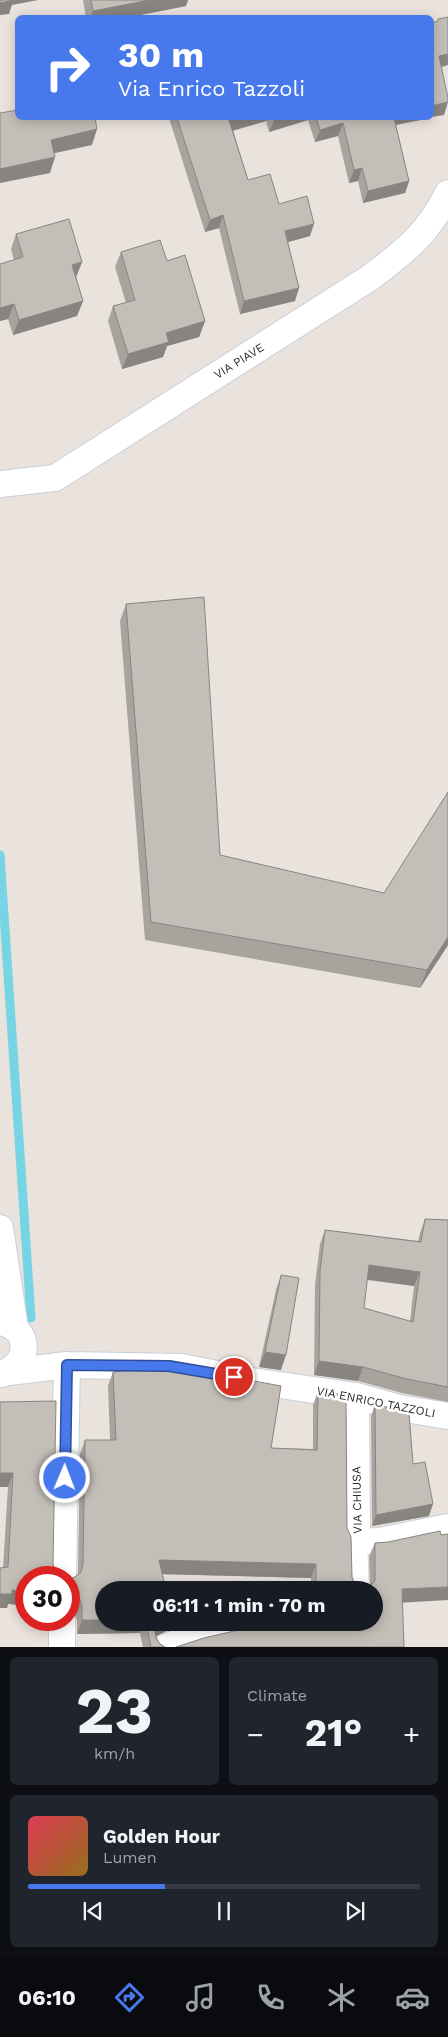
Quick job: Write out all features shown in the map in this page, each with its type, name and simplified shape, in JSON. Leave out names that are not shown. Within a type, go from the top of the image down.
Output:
[{"type":"street","name":"VIA PIAVE","points":[[0,484],[55,478],[371,277],[417,240],[438,212],[448,193]]},
{"type":"street","points":[[1,1243],[12,1328],[24,1351],[16,1367],[4,1373]]},
{"type":"street","points":[[12,1328],[67,1365],[63,1566]]},
{"type":"street","name":"VIA ENRICO TAZZOLI","points":[[4,1373],[67,1365],[181,1367],[252,1381],[356,1396],[399,1408],[448,1416]]},
{"type":"street","name":"VIA CHIUSA","points":[[356,1396],[357,1542],[380,1541],[448,1528]]},
{"type":"street","points":[[357,1542],[359,1581]]},
{"type":"street","points":[[62,1631],[62,1647]]},
{"type":"street","points":[[164,1647],[222,1631]]},
{"type":"building","points":[[0,0],[14,0],[0,3]]},
{"type":"building","points":[[91,0],[150,0],[93,11]]},
{"type":"building","points":[[448,17],[448,54],[439,56],[448,102],[434,105],[434,22],[438,21],[438,19]]},
{"type":"building","points":[[15,110],[15,120],[95,120],[97,129],[51,140],[55,157],[0,169],[0,113]]},
{"type":"building","points":[[178,120],[229,120],[248,180],[270,174],[279,204],[307,196],[314,224],[285,231],[299,288],[244,301],[223,215],[210,220]]},
{"type":"building","points":[[317,120],[394,120],[409,181],[368,191],[362,168],[354,170],[343,123],[320,130]]},
{"type":"building","points":[[69,219],[82,262],[72,265],[83,301],[19,320],[14,304],[0,308],[0,264],[23,257],[16,234]]},
{"type":"building","points":[[160,240],[167,261],[185,255],[205,321],[166,333],[169,342],[128,354],[113,306],[135,300],[121,252]]},
{"type":"building","points":[[204,597],[220,855],[384,893],[448,792],[448,937],[427,970],[151,922],[126,604]]},
{"type":"building","points":[[425,1219],[448,1220],[448,1387],[407,1379],[363,1367],[319,1361],[320,1271],[325,1230],[421,1242]],"holes":[[[369,1265],[420,1272],[413,1322],[364,1308]]]},
{"type":"building","points":[[281,1275],[299,1278],[286,1355],[265,1352]]},
{"type":"building","points":[[138,1367],[184,1368],[281,1386],[271,1448],[317,1450],[318,1391],[346,1395],[347,1528],[351,1537],[353,1581],[316,1581],[316,1564],[159,1560],[164,1581],[95,1581],[95,1620],[82,1620],[80,1573],[83,1564],[85,1440],[116,1440],[113,1372],[138,1369]]},
{"type":"building","points":[[56,1401],[54,1566],[15,1566],[15,1590],[12,1590],[12,1594],[0,1594],[0,1568],[8,1567],[13,1473],[0,1473],[0,1402]]},
{"type":"building","points":[[375,1404],[409,1413],[413,1464],[425,1462],[433,1504],[376,1515]]},
{"type":"building","points":[[440,1531],[441,1535],[448,1534],[448,1587],[402,1589],[404,1647],[176,1647],[234,1631],[383,1631],[383,1581],[375,1581],[375,1543]]},
{"type":"building","points":[[148,1631],[155,1631],[156,1638],[165,1647],[151,1647]]},
{"type":"waterway","points":[[0,855],[31,1318]]},
{"type":"route","points":[[65,1478],[67,1365],[158,1365],[181,1367],[234,1377]]}]
